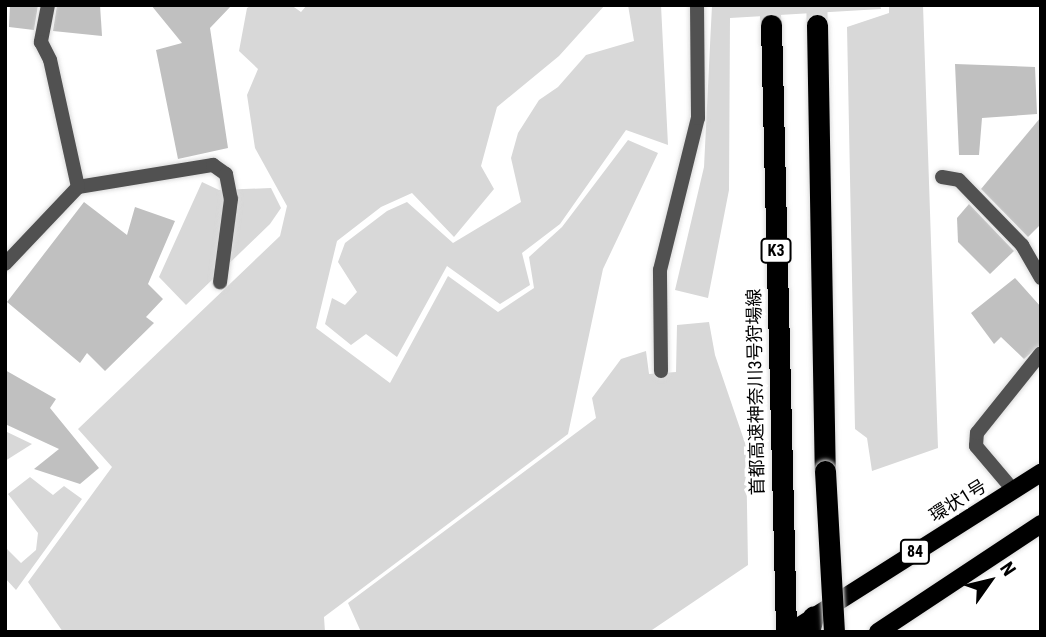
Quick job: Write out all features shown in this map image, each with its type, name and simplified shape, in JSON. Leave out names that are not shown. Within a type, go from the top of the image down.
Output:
[{"type":"highway","name":"首都高速神奈川3号狩場線","points":[[771,25],[780,477],[788,632]]},
{"type":"highway","points":[[817,26],[825,471],[834,632]]},
{"type":"main road","name":"環状1号","points":[[788,632],[811,624],[1041,473]]},
{"type":"main road","points":[[878,632],[1041,524]]},
{"type":"street","points":[[48,5],[41,42],[50,60],[78,187]]},
{"type":"street","points":[[661,371],[660,270],[698,118],[697,5]]},
{"type":"street","points":[[5,264],[78,187],[213,165],[226,174],[231,199],[220,282]]},
{"type":"street","points":[[942,177],[959,180],[1022,245],[1039,270]]},
{"type":"street","points":[[1014,491],[976,446],[977,433],[1041,353]]},
{"type":"shaded area","points":[[252,5],[291,5],[301,12],[307,5],[605,5],[559,56],[497,107],[481,166],[494,189],[454,237],[412,193],[381,207],[337,241],[316,328],[390,383],[448,276],[498,312],[534,288],[529,257],[562,227],[628,140],[658,153],[603,269],[568,434],[324,617],[325,632],[63,632],[28,582],[112,467],[78,429],[280,236],[287,206],[255,148],[247,95],[258,69],[239,51],[247,8]]},
{"type":"shaded area","points":[[628,5],[661,5],[668,145],[626,130],[560,224],[522,253],[530,285],[500,304],[447,266],[397,357],[366,334],[351,345],[325,324],[332,298],[345,305],[357,292],[338,262],[345,243],[387,211],[407,202],[453,243],[521,202],[511,158],[518,133],[539,100],[558,87],[586,55],[634,41]]},
{"type":"shaded area","points":[[712,5],[880,5],[881,9],[730,18],[729,190],[708,298],[675,290],[704,167]]},
{"type":"shaded area","points":[[889,5],[923,5],[938,448],[872,471],[867,438],[855,429],[847,27],[889,13]]},
{"type":"shaded area","points":[[202,182],[219,190],[271,188],[281,208],[270,224],[186,305],[159,277]]},
{"type":"shaded area","points":[[709,322],[715,355],[746,446],[748,565],[649,632],[361,632],[348,603],[596,418],[592,398],[621,359],[646,351],[649,374],[676,372],[677,325]]},
{"type":"shaded area","points":[[5,431],[32,444],[5,461]]},
{"type":"shaded area","points":[[30,477],[53,495],[64,486],[82,499],[16,590],[5,578],[5,547],[21,563],[36,550],[38,533],[8,494]]},
{"type":"building","points":[[10,5],[38,5],[34,30],[9,27]]},
{"type":"building","points":[[57,5],[100,5],[102,36],[53,31]]},
{"type":"building","points":[[151,5],[232,5],[210,28],[228,148],[178,159],[156,50],[182,43]]},
{"type":"building","points":[[955,64],[1035,67],[1037,114],[982,118],[979,155],[959,155]]},
{"type":"building","points":[[1041,117],[1041,224],[1028,237],[981,189]]},
{"type":"building","points":[[84,202],[127,235],[135,207],[175,221],[148,284],[163,299],[146,317],[154,323],[105,371],[87,353],[80,363],[7,302]]},
{"type":"building","points":[[969,204],[1014,251],[990,274],[958,242],[957,218]]},
{"type":"building","points":[[1015,278],[1041,307],[1041,344],[1024,359],[1001,337],[994,344],[971,313]]},
{"type":"building","points":[[5,370],[56,399],[50,408],[99,468],[80,484],[34,469],[59,449],[5,424]]},
{"type":"tunnel","points":[[770,5],[771,25]]},
{"type":"tunnel","points":[[817,5],[817,25]]}]
